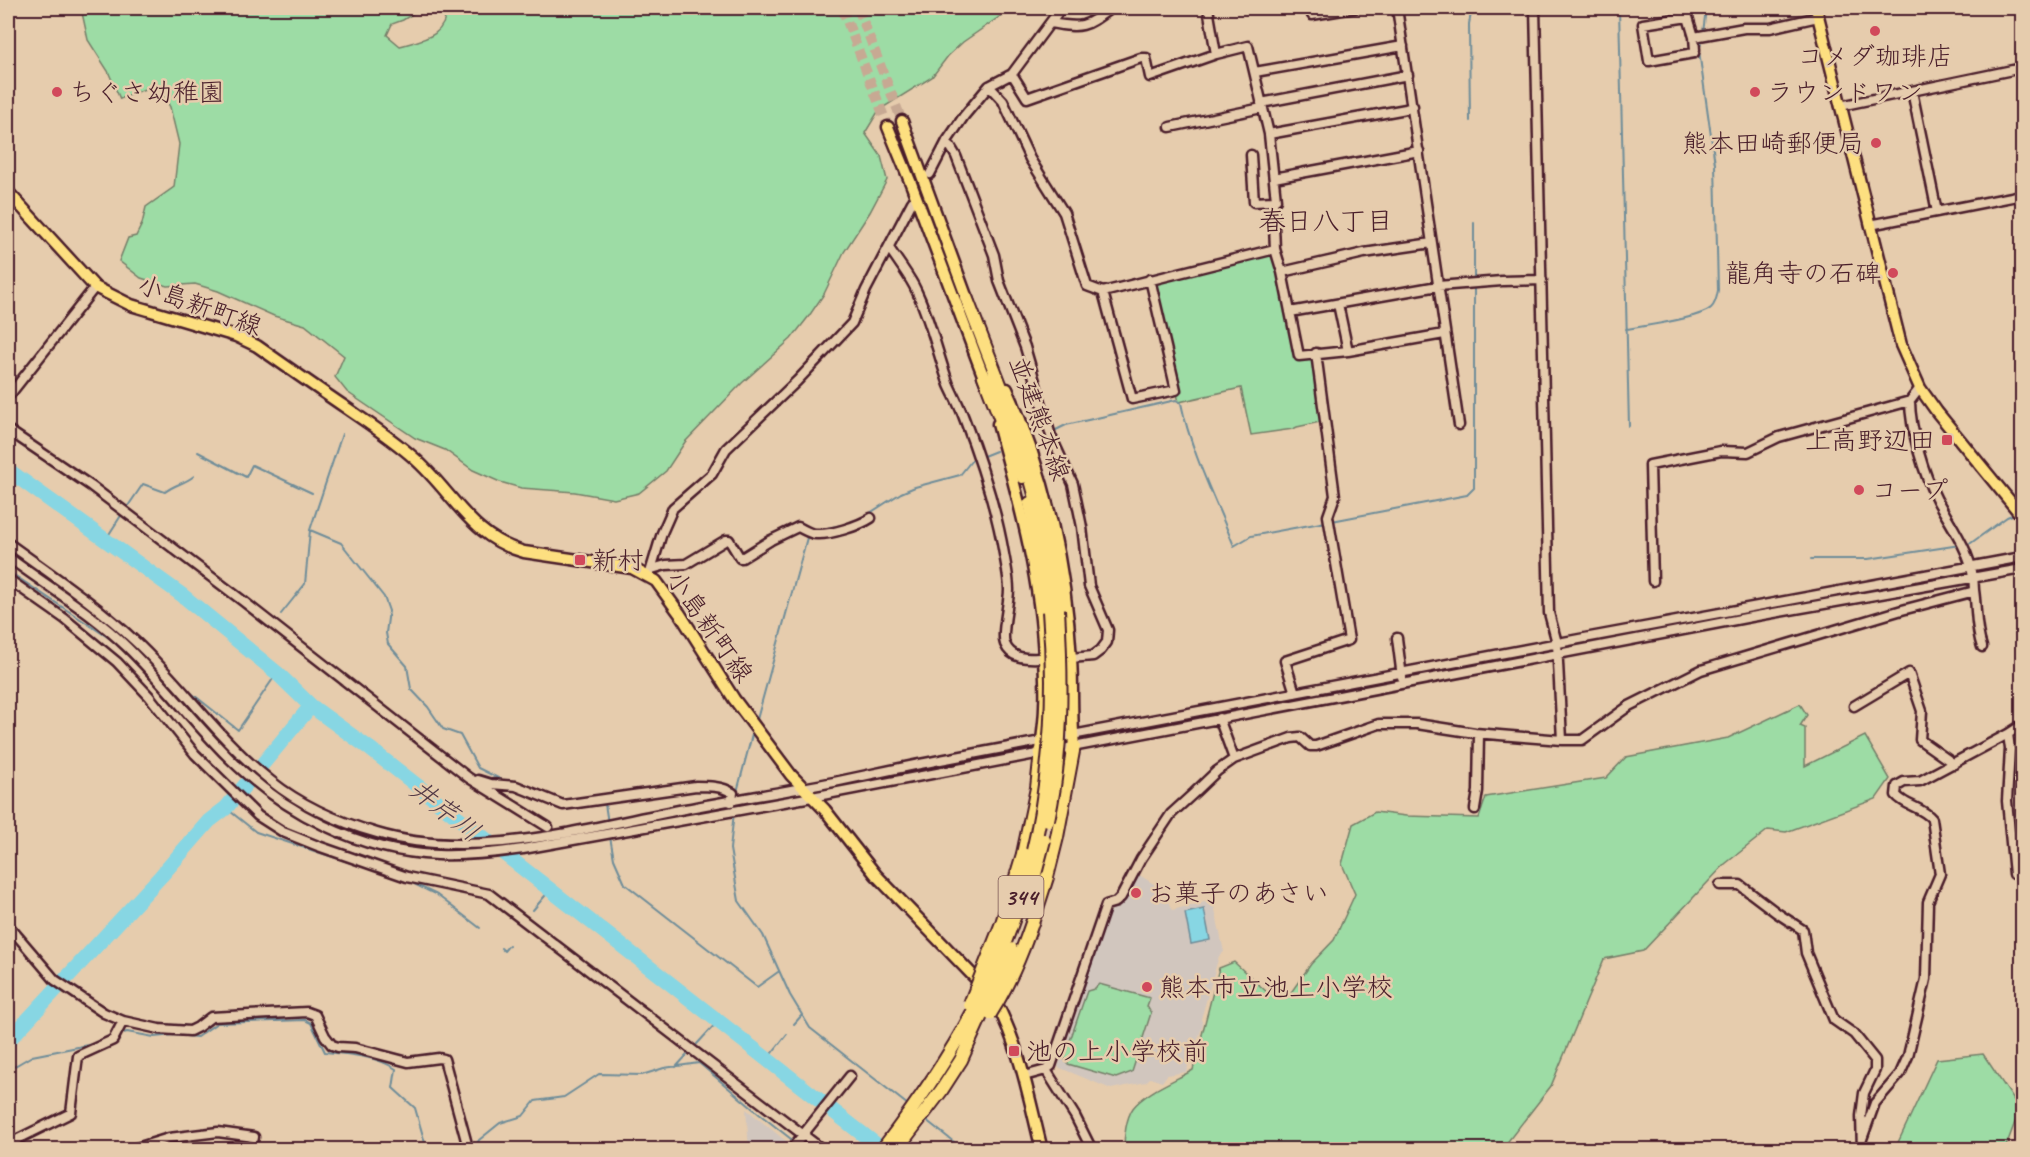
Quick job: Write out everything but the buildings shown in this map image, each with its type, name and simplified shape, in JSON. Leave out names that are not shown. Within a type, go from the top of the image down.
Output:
[{"type":"highway","name":"344","points":[[896,1149],[941,1091],[1007,939],[1020,902],[1036,837],[1046,783],[1051,728],[1053,610],[1046,535],[1017,428],[966,297]]},
{"type":"highway","name":"344","points":[[984,376],[1005,427],[1030,502],[1053,610]]},
{"type":"highway","points":[[956,1056],[1005,989],[1024,946],[1047,878],[1057,837],[1073,740]]},
{"type":"highway","points":[[956,1056],[1023,854],[1037,788],[1041,746]]},
{"type":"highway","name":"344","points":[[882,1149],[925,1092],[956,1056]]},
{"type":"main road","points":[[1817,12],[1901,345],[1920,388],[2022,516]]},
{"type":"main road","name":"並建熊本線","points":[[902,121],[966,297],[1017,411],[1043,491],[1056,541],[1065,591],[1071,658],[1073,740]]},
{"type":"main road","name":"並建熊本線","points":[[888,126],[984,376],[1018,497],[1031,556],[1044,658],[1046,705],[1041,746]]},
{"type":"main road","name":"小島新町線","points":[[8,192],[32,221],[95,287],[131,305],[236,336],[257,346],[381,431],[416,459],[463,513],[495,540],[524,552],[632,568],[650,573],[749,720],[791,775],[825,810],[876,875],[976,977],[994,1000],[1005,1020],[1024,1076],[1042,1149]]},
{"type":"street","points":[[930,174],[947,141],[964,116],[989,86],[1012,74],[1061,8]]},
{"type":"street","points":[[1051,23],[1075,27],[1088,25],[1111,8]]},
{"type":"street","points":[[1208,8],[1216,54]]},
{"type":"street","points":[[1311,8],[1312,15],[1355,8]]},
{"type":"street","points":[[1397,8],[1459,425]]},
{"type":"street","points":[[1535,8],[1549,613],[1557,643],[1562,740]]},
{"type":"street","points":[[1694,37],[1744,28],[1770,28],[1817,12]]},
{"type":"street","points":[[1688,16],[1694,37],[1694,53],[1649,61],[1643,24],[1688,16]]},
{"type":"street","points":[[1012,74],[1027,98],[1141,58],[1146,58],[1150,76],[1248,46],[1269,134],[1276,200],[1273,201],[1275,249],[1299,356],[1348,351],[1444,334]]},
{"type":"street","points":[[1255,72],[1403,46]]},
{"type":"street","points":[[1840,106],[2022,68]]},
{"type":"street","points":[[1170,127],[1262,105],[1408,75]]},
{"type":"street","points":[[989,86],[1003,101],[1030,159],[1064,213],[1087,286],[1103,292],[1275,249]]},
{"type":"street","points":[[1912,91],[1937,212]]},
{"type":"street","points":[[1269,134],[1358,119],[1413,106]]},
{"type":"street","points":[[947,141],[956,156],[994,255],[999,281],[1025,347],[1051,436],[1073,484],[1082,527],[1089,586],[1108,630],[1107,642],[1101,650],[1093,656],[1071,658]]},
{"type":"street","points":[[1274,178],[1419,151]]},
{"type":"street","points":[[1251,155],[1254,202],[1273,201]]},
{"type":"street","points":[[1870,225],[2022,195]]},
{"type":"street","points":[[650,573],[662,532],[673,508],[712,474],[726,449],[797,381],[852,323],[866,290],[912,202]]},
{"type":"street","points":[[1282,272],[1364,253],[1432,243]]},
{"type":"street","points":[[888,248],[914,285],[950,388],[981,462],[1004,551],[1009,588],[1003,635],[1005,645],[1017,657],[1044,658]]},
{"type":"street","points":[[1103,292],[1132,399],[1176,390],[1150,279]]},
{"type":"street","points":[[1290,312],[1438,286],[1542,280]]},
{"type":"street","points":[[8,397],[95,287]]},
{"type":"street","points":[[1338,304],[1348,351]]},
{"type":"street","points":[[1295,693],[1286,661],[1349,640],[1328,516],[1335,496],[1317,353]]},
{"type":"street","points":[[1653,581],[1650,465],[1721,451],[1748,452],[1786,435],[1910,401],[1920,388]]},
{"type":"street","points":[[1910,401],[1910,419],[1926,472],[1936,497],[1965,549],[1974,577],[1976,628],[1982,647]]},
{"type":"street","points":[[8,430],[91,486],[243,601],[469,778],[548,827]]},
{"type":"street","points":[[650,573],[666,565],[686,564],[726,540],[729,540],[742,558],[798,527],[814,534],[820,534],[856,526],[871,518]]},
{"type":"street","points":[[8,543],[96,608],[132,638],[164,669],[236,750],[267,778],[303,802],[330,817],[382,835],[430,844],[468,845],[557,834],[802,786],[1041,746],[1073,740],[1106,729],[2022,557]]},
{"type":"street","points":[[8,557],[125,645],[164,684],[229,758],[260,786],[294,810],[317,822],[382,846],[436,855],[481,855],[812,797],[1041,746]]},
{"type":"street","points":[[1073,740],[1108,739],[1751,617],[2022,569]]},
{"type":"street","points":[[8,579],[65,619],[117,662],[137,681],[195,754],[258,816],[284,832],[318,846],[407,877],[489,894],[823,1149]]},
{"type":"street","points":[[1024,1076],[1046,1070],[1051,1066],[1106,905],[1116,902],[1121,897],[1141,859],[1171,814],[1217,771],[1234,759],[1291,738],[1300,737],[1310,746],[1316,746],[1379,724],[1417,724],[1479,734],[1582,740],[1629,706],[1701,670],[1974,590]]},
{"type":"street","points":[[1749,607],[1751,617]]},
{"type":"street","points":[[1397,638],[1402,684]]},
{"type":"street","points":[[1854,706],[1909,673],[1922,711],[1920,740],[1954,764]]},
{"type":"street","points":[[1219,718],[1234,759]]},
{"type":"street","points":[[1862,1138],[1875,1103],[1900,1074],[1908,1056],[1926,979],[1929,902],[1940,874],[1932,819],[1928,814],[1901,801],[1896,795],[1898,786],[1904,782],[1920,781],[2022,725]]},
{"type":"street","points":[[1106,729],[1108,739]]},
{"type":"street","points":[[1475,809],[1478,791],[1479,734]]},
{"type":"street","points":[[2008,734],[2010,749],[2007,801],[2014,874],[2022,873]]},
{"type":"street","points":[[469,778],[491,784],[516,786],[563,806],[708,786],[729,790],[733,793],[730,811]]},
{"type":"street","points":[[1720,885],[1740,885],[1803,930],[1806,952],[1834,1020],[1854,1034],[1875,1060],[1875,1070],[1864,1093],[1861,1116],[1862,1149]]},
{"type":"street","points":[[8,925],[55,980],[104,1013],[123,1021],[159,1029],[190,1031],[211,1017],[307,1012],[315,1015],[332,1045],[355,1048],[408,1062],[444,1059],[467,1144],[465,1149]]},
{"type":"street","points":[[8,1149],[18,1139],[71,1113],[78,1056],[113,1040],[123,1021]]},
{"type":"street","points":[[1046,1070],[1075,1116],[1092,1149]]},
{"type":"street","points":[[794,1148],[850,1076]]},
{"type":"street","points":[[130,1149],[169,1138],[218,1132],[254,1137],[251,1149]]},
{"type":"shaded area","name":"熊本市立池上小学校","points":[[1136,873],[1162,889],[1172,910],[1213,900],[1224,952],[1219,956],[1201,1019],[1203,1025],[1186,1072],[1167,1075],[1162,1082],[1150,1078],[1146,1082],[1111,1089],[1058,1067],[1110,911],[1120,906],[1126,899]]},
{"type":"shaded area","points":[[746,1109],[791,1145],[789,1149],[749,1149]]},
{"type":"green space","points":[[81,8],[422,8],[392,24],[387,35],[400,46],[425,39],[438,31],[447,8],[1012,8],[963,42],[948,56],[932,77],[879,110],[865,133],[881,156],[887,180],[870,212],[844,252],[824,294],[791,339],[742,383],[685,442],[666,471],[639,493],[614,499],[575,492],[521,488],[473,470],[445,450],[415,438],[347,392],[335,377],[344,356],[305,325],[274,316],[218,291],[195,284],[167,286],[141,278],[119,261],[128,238],[136,236],[142,224],[146,207],[174,187],[179,144],[170,107],[157,84],[120,99],[108,71],[88,40]]},
{"type":"green space","points":[[1275,249],[1298,356],[1316,353],[1325,421],[1293,429],[1251,435],[1241,388],[1179,402],[1150,279]]},
{"type":"green space","points":[[1800,704],[1807,715],[1800,726],[1805,728],[1805,766],[1865,736],[1890,779],[1876,799],[1786,832],[1768,830],[1725,864],[1643,951],[1604,959],[1551,1086],[1502,1149],[1124,1149],[1127,1122],[1138,1102],[1193,1070],[1219,968],[1234,962],[1268,993],[1290,994],[1311,964],[1334,940],[1355,894],[1342,864],[1353,824],[1375,812],[1406,816],[1479,818],[1486,797],[1606,778],[1626,757],[1728,738]]},
{"type":"green space","points":[[1099,984],[1150,998],[1147,1006],[1151,1013],[1132,1072],[1116,1078],[1068,1064],[1064,1058],[1087,991]]},
{"type":"green space","points":[[1983,1054],[2020,1109],[2005,1149],[1895,1149],[1937,1059]]},
{"type":"water","points":[[1204,909],[1210,940],[1191,944],[1185,913]]},
{"type":"waterway","points":[[1470,121],[1469,24],[1472,8]]},
{"type":"waterway","points":[[1619,8],[1629,426]]},
{"type":"waterway","points":[[1703,33],[1706,8]]},
{"type":"waterway","points":[[1626,329],[1695,316],[1711,308],[1717,297],[1715,164],[1699,51],[1702,39]]},
{"type":"waterway","points":[[1332,521],[1467,495],[1474,488],[1474,223]]},
{"type":"waterway","points":[[1056,430],[1066,425],[1176,400],[1181,403],[1197,457],[1234,546],[1251,536],[1326,522]]},
{"type":"waterway","points":[[342,434],[310,530],[341,543],[384,597],[389,611],[386,633],[388,644],[407,666],[411,689],[428,707],[443,729],[460,735],[478,768],[504,781]]},
{"type":"waterway","points":[[981,457],[996,451]]},
{"type":"waterway","points":[[198,452],[246,477],[252,465],[312,493]]},
{"type":"waterway","points":[[818,530],[856,522],[901,493],[960,475],[972,460],[976,459]]},
{"type":"waterway","name":"井芹川","points":[[8,470],[182,595],[277,673],[311,706],[369,748],[883,1150]]},
{"type":"waterway","points":[[126,509],[143,484],[165,492],[194,476]]},
{"type":"waterway","points":[[1966,544],[2017,513]]},
{"type":"waterway","points":[[106,539],[122,514]]},
{"type":"waterway","points":[[281,614],[305,584],[310,530]]},
{"type":"waterway","points":[[756,723],[808,534]]},
{"type":"waterway","points":[[1811,559],[1868,559],[1960,545]]},
{"type":"waterway","points":[[8,571],[118,644]]},
{"type":"waterway","points":[[148,663],[158,670]]},
{"type":"waterway","points":[[185,688],[238,730],[277,673]]},
{"type":"waterway","points":[[8,1041],[209,821],[226,808],[311,706]]},
{"type":"waterway","points":[[737,792],[753,731]]},
{"type":"waterway","points":[[735,803],[730,849],[739,901],[763,935],[790,995],[810,1028],[908,1105]]},
{"type":"waterway","points":[[555,806],[563,810],[605,804],[608,823]]},
{"type":"waterway","points":[[226,808],[256,832],[385,874]]},
{"type":"waterway","points":[[610,837],[614,859],[625,884],[757,987],[778,972]]},
{"type":"waterway","points":[[408,881],[437,895],[480,928]]},
{"type":"waterway","points":[[533,910],[550,890]]},
{"type":"waterway","points":[[501,948],[504,951],[509,945]]},
{"type":"waterway","points":[[794,1024],[802,1015]]},
{"type":"waterway","points":[[120,1034],[127,1032],[154,1037],[174,1035],[197,1037],[217,1023],[305,1020],[311,1023],[325,1052],[371,1058],[396,1069],[393,1088],[415,1108],[427,1150]]},
{"type":"waterway","points":[[697,1044],[719,1020]]},
{"type":"waterway","points":[[768,1058],[787,1034]]},
{"type":"waterway","points":[[8,1070],[32,1056],[98,1043]]},
{"type":"waterway","points":[[676,1067],[687,1055]]},
{"type":"waterway","points":[[474,1150],[479,1140],[500,1123],[523,1116],[535,1101],[564,1097],[599,1074],[642,1075],[664,1068],[699,1063],[805,1150]]},
{"type":"waterway","points":[[926,1120],[964,1150]]},
{"type":"tunnel","points":[[842,8],[888,127]]},
{"type":"tunnel","points":[[858,8],[902,121]]},
{"type":"place","name":"コメダ珈琲店","points":[[1875,31]]},
{"type":"place","name":"ちぐさ幼稚園","points":[[57,92]]},
{"type":"place","name":"ラウンドワン","points":[[1755,92]]},
{"type":"place","name":"熊本田崎郵便局","points":[[1876,143]]},
{"type":"place","name":"龍角寺の石碑","points":[[1893,273]]},
{"type":"place","name":"上高野辺田","points":[[1947,440]]},
{"type":"place","name":"コープ","points":[[1859,490]]},
{"type":"place","name":"新村","points":[[580,560]]},
{"type":"place","name":"お菓子のあさい","points":[[1136,893]]},
{"type":"place","name":"熊本市立池上小学校","points":[[1147,987]]},
{"type":"place","name":"池の上小学校前","points":[[1014,1051]]},
{"type":"district","name":"春日八丁目","points":[[1326,221]]}]
